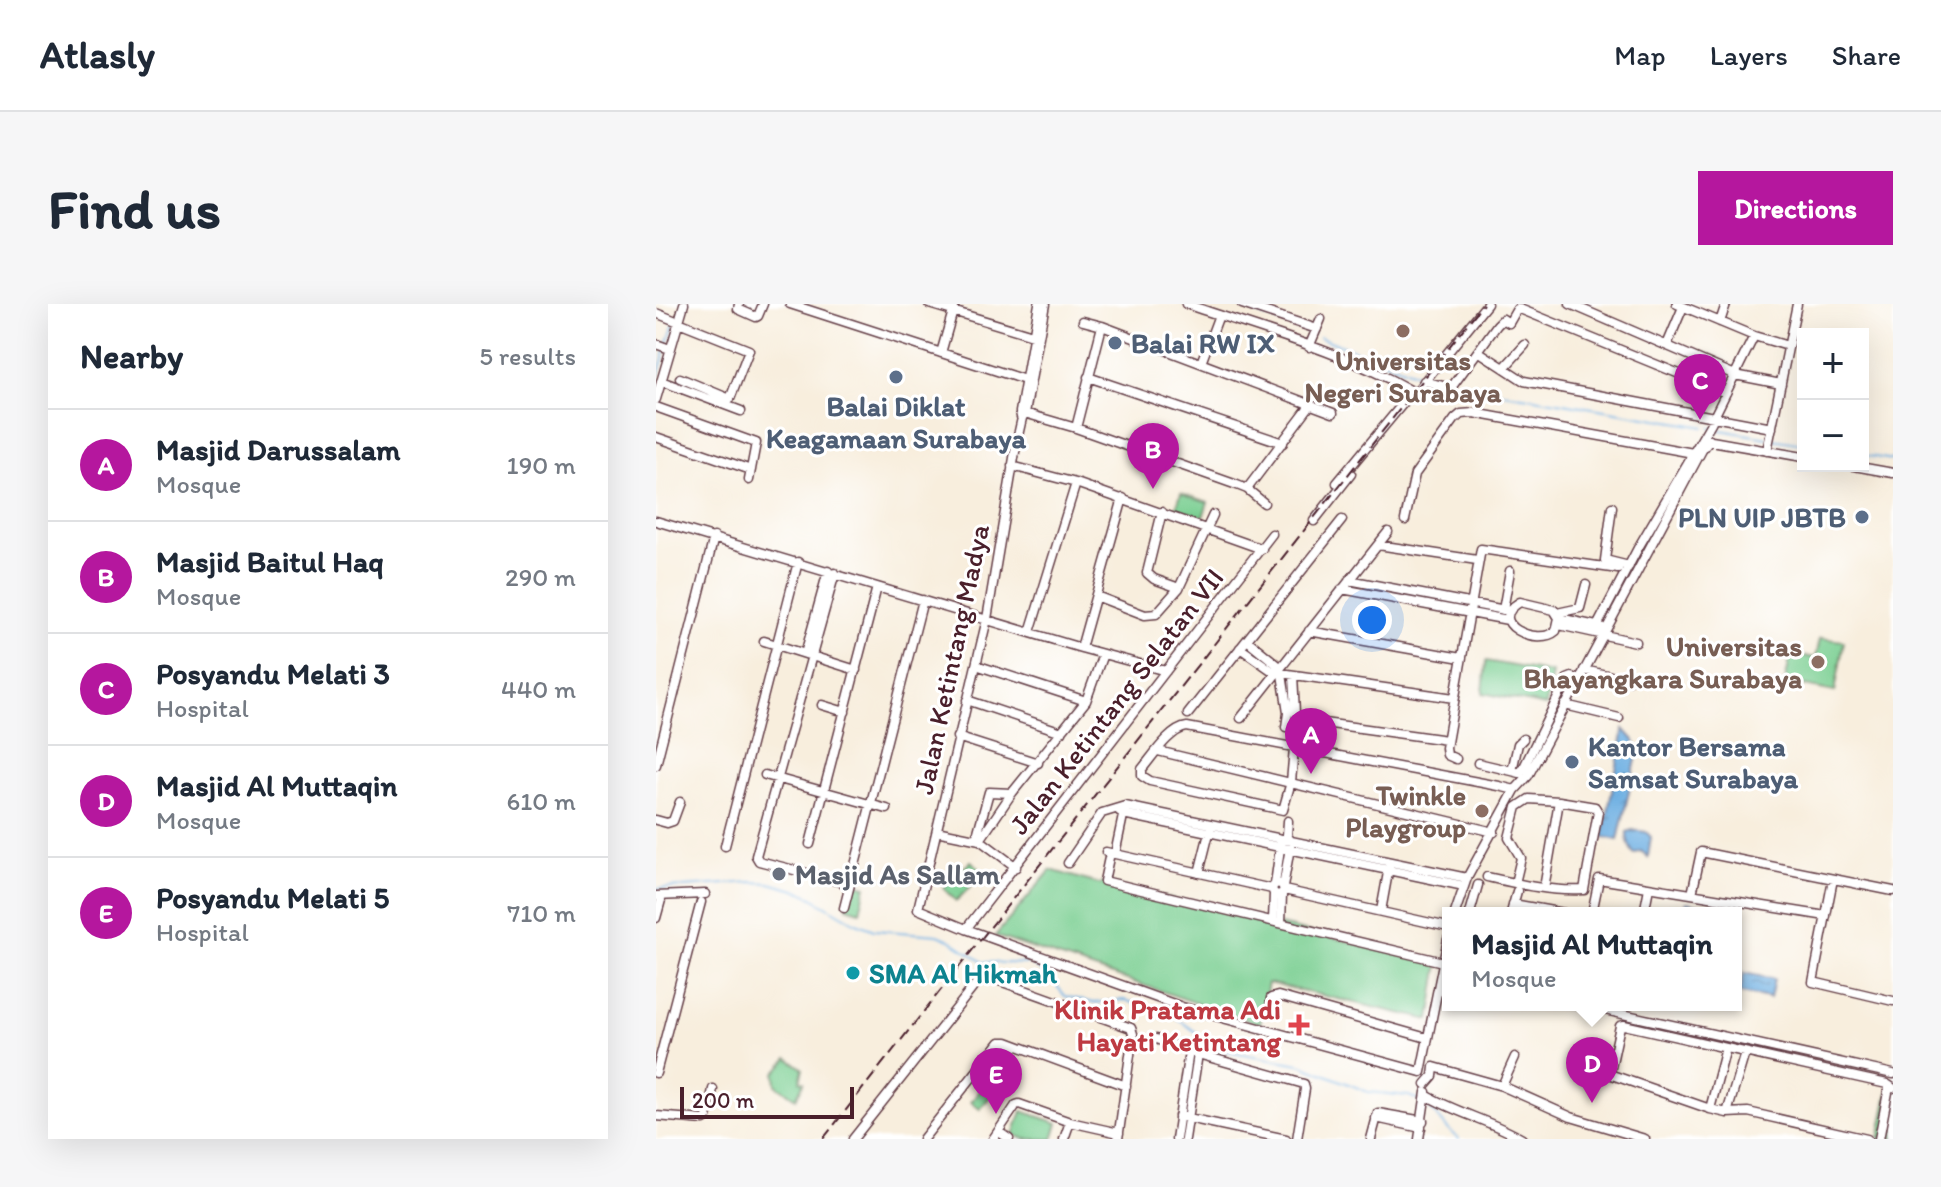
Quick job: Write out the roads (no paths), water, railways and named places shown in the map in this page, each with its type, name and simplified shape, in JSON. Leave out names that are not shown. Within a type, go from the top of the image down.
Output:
[{"type":"street","points":[[656,399],[664,347],[684,304]]},
{"type":"street","points":[[739,304],[738,309],[757,317],[763,304]]},
{"type":"street","points":[[790,304],[1025,380]]},
{"type":"street","points":[[929,304],[954,308],[1036,336]]},
{"type":"street","name":"Jalan Ketintang Madya","points":[[966,929],[918,909],[987,619],[1039,304]]},
{"type":"street","name":"Jalan Ketintang Madya","points":[[1022,414],[1025,380],[1045,304]]},
{"type":"street","points":[[1186,304],[1313,338]]},
{"type":"street","points":[[1242,304],[1313,338],[1410,392],[1337,483]]},
{"type":"street","points":[[1314,521],[1487,304]]},
{"type":"street","points":[[1570,304],[1735,375],[1781,384]]},
{"type":"street","points":[[1720,322],[1726,304]]},
{"type":"street","points":[[1667,345],[1680,305],[1754,336],[1788,346]]},
{"type":"street","points":[[1770,438],[1794,305]]},
{"type":"street","points":[[941,353],[954,308]]},
{"type":"street","points":[[1425,380],[1452,386],[1503,319],[1509,323],[1520,309],[1726,393]]},
{"type":"street","points":[[656,313],[748,349],[750,353],[730,399],[680,378]]},
{"type":"street","points":[[1201,363],[1219,315]]},
{"type":"street","points":[[1313,338],[1321,319]]},
{"type":"street","points":[[1083,321],[1333,413]]},
{"type":"street","points":[[1076,428],[1102,326]]},
{"type":"street","points":[[1600,630],[1702,450],[1713,420],[1754,336]]},
{"type":"street","points":[[1504,368],[1525,345]]},
{"type":"street","points":[[1478,351],[1524,381],[1713,420],[1770,438],[1797,454]]},
{"type":"street","points":[[1088,377],[1283,443]]},
{"type":"street","points":[[661,381],[741,411]]},
{"type":"street","points":[[1247,489],[1311,404]]},
{"type":"street","points":[[656,407],[756,443],[750,475],[656,437]]},
{"type":"street","points":[[1405,520],[1415,474],[1461,414],[1474,413],[1693,453]]},
{"type":"street","points":[[1022,414],[1076,428],[1247,489],[1264,503]]},
{"type":"street","points":[[1705,438],[1770,438]]},
{"type":"street","points":[[1457,907],[1466,882],[1515,790],[1528,776],[1584,670],[1629,566],[1693,453],[1705,438]]},
{"type":"street","points":[[1012,466],[1123,498],[1262,549]]},
{"type":"street","points":[[1869,469],[1893,473]]},
{"type":"street","points":[[1030,632],[1076,483]]},
{"type":"street","points":[[1081,648],[1123,498]]},
{"type":"street","points":[[1612,507],[1605,560],[1629,566]]},
{"type":"street","points":[[1162,512],[1147,573],[1154,579],[1179,588]]},
{"type":"street","points":[[1096,596],[1151,616],[1156,614],[1179,588],[1213,515]]},
{"type":"street","points":[[1188,714],[1342,520]]},
{"type":"street","points":[[656,521],[1166,671]]},
{"type":"street","points":[[1241,718],[1388,532]]},
{"type":"street","name":"Jalan Ketintang Selatan VII","points":[[941,832],[978,840],[1016,867],[1272,534]]},
{"type":"street","points":[[656,765],[714,537]]},
{"type":"street","points":[[1378,545],[1477,560]]},
{"type":"street","points":[[1456,759],[1446,752],[1447,740],[1479,552],[1483,548],[1618,569]]},
{"type":"street","points":[[725,846],[798,562]]},
{"type":"street","points":[[1510,571],[1507,614],[1511,628],[1516,631],[1552,635],[1558,619],[1580,608],[1586,585]]},
{"type":"street","points":[[831,572],[757,859],[849,884]]},
{"type":"street","points":[[1349,580],[1469,608]]},
{"type":"street","points":[[810,844],[877,587]]},
{"type":"street","points":[[1342,589],[1507,614]]},
{"type":"street","points":[[844,908],[923,600]]},
{"type":"street","points":[[1507,614],[1514,605],[1526,602],[1550,607],[1558,619],[1636,642]]},
{"type":"street","points":[[1309,631],[1461,658]]},
{"type":"street","points":[[1247,640],[1279,671],[1288,713],[1286,727]]},
{"type":"street","points":[[764,641],[856,670]]},
{"type":"street","points":[[1240,648],[1279,671],[1293,675],[1454,698]]},
{"type":"street","points":[[978,840],[1086,701],[1103,654]]},
{"type":"street","points":[[976,665],[1086,701]]},
{"type":"street","points":[[1584,670],[1629,680]]},
{"type":"street","points":[[1293,675],[1295,713],[1302,720],[1447,740]]},
{"type":"street","points":[[1478,763],[1520,773],[1567,679],[1572,677],[1578,681]]},
{"type":"street","points":[[967,700],[1062,732]]},
{"type":"street","points":[[822,705],[845,712]]},
{"type":"street","points":[[1565,705],[1619,718]]},
{"type":"street","points":[[1294,748],[1287,806],[1283,810],[1150,781],[1142,776],[1142,769],[1183,727],[1294,748],[1515,790]]},
{"type":"street","points":[[957,737],[1038,763]]},
{"type":"street","points":[[1512,771],[1518,744],[1523,739]]},
{"type":"street","points":[[1158,751],[1494,832]]},
{"type":"street","points":[[765,775],[887,809]]},
{"type":"street","points":[[978,840],[989,792],[1012,793]]},
{"type":"street","points":[[1487,877],[1544,888],[1582,891],[1585,889],[1597,809],[1529,799],[1517,807],[1509,829],[1509,838],[1521,858],[1516,879]]},
{"type":"street","points":[[1544,888],[1559,801]]},
{"type":"street","points":[[656,820],[671,822],[680,802]]},
{"type":"street","points":[[1068,863],[1102,813],[1122,810],[1466,882]]},
{"type":"street","points":[[1122,810],[1104,881],[1439,961]]},
{"type":"street","points":[[1277,922],[1278,890],[1288,821]]},
{"type":"street","points":[[1199,873],[1210,828]]},
{"type":"street","points":[[1692,894],[1701,852],[1893,891]]},
{"type":"street","points":[[1111,853],[1442,926]]},
{"type":"street","points":[[1381,911],[1390,866]]},
{"type":"street","points":[[1016,867],[966,929],[1182,1007],[1421,1072]]},
{"type":"street","points":[[1587,877],[1826,916]]},
{"type":"street","points":[[1593,907],[1599,879]]},
{"type":"street","points":[[1833,879],[1814,982],[1893,1001]]},
{"type":"street","points":[[1472,907],[1478,885]]},
{"type":"street","points":[[1645,907],[1649,888]]},
{"type":"street","points":[[1513,907],[1517,891]]},
{"type":"street","points":[[656,918],[658,898],[703,898],[656,1073]]},
{"type":"street","points":[[1419,1139],[1426,1098],[1426,1084],[1421,1072],[1442,954]]},
{"type":"street","points":[[853,1139],[979,977],[984,975],[1131,1028],[1119,1136],[1018,1104],[996,1135],[1009,1139]]},
{"type":"street","points":[[1270,1011],[1271,998],[1278,996],[1427,1038]]},
{"type":"street","points":[[1632,1011],[1893,1074]]},
{"type":"street","points":[[1867,1139],[1748,1112],[1727,1113],[1710,1109],[1612,1075],[1620,1026],[1887,1084],[1891,1088],[1879,1139]]},
{"type":"street","points":[[1156,1039],[1304,1084],[1297,1139]]},
{"type":"street","points":[[923,1139],[1000,1042],[1126,1086]]},
{"type":"street","points":[[1710,1109],[1726,1048]]},
{"type":"street","points":[[1176,1139],[1184,1116],[1194,1053]]},
{"type":"street","points":[[1727,1113],[1745,1053]]},
{"type":"street","points":[[1502,1086],[1515,1057]]},
{"type":"street","points":[[1426,1084],[1433,1076],[1434,1067],[1502,1086],[1571,1117],[1645,1139]]},
{"type":"street","points":[[656,1116],[704,1120],[713,1089]]},
{"type":"street","points":[[1426,1098],[1503,1128],[1522,1139]]},
{"type":"street","points":[[1371,1139],[1379,1113],[1423,1120]]},
{"type":"street","points":[[1184,1116],[1244,1134],[1286,1139]]},
{"type":"street","points":[[1184,1116],[1185,1139]]},
{"type":"street","points":[[1064,1139],[1070,1122]]},
{"type":"water","points":[[1624,729],[1634,740],[1638,751],[1618,840],[1603,837]]},
{"type":"water","points":[[1632,830],[1646,832],[1651,837],[1648,857],[1641,851],[1634,854],[1627,834]]},
{"type":"water","points":[[1686,902],[1709,907],[1685,907]]},
{"type":"water","points":[[1744,973],[1774,979],[1770,998],[1742,993]]},
{"type":"waterway","points":[[1231,304],[1313,334]]},
{"type":"waterway","points":[[667,345],[674,324]]},
{"type":"waterway","points":[[1319,337],[1425,377]]},
{"type":"waterway","points":[[656,383],[665,351]]},
{"type":"waterway","points":[[1458,385],[1704,427]]},
{"type":"waterway","points":[[1710,428],[1767,438]]},
{"type":"waterway","points":[[1773,439],[1797,443]]},
{"type":"waterway","points":[[1869,456],[1893,460]]},
{"type":"waterway","points":[[656,889],[770,883],[802,892],[874,930],[938,935],[983,962],[1030,964],[1048,975],[1065,996],[1094,1003],[1124,1000],[1171,1014],[1221,1050],[1300,1064],[1368,1092],[1409,1096],[1422,1102]]},
{"type":"waterway","points":[[1427,1106],[1459,1139]]},
{"type":"railway","points":[[823,1139],[1483,304]]},
{"type":"place","name":"Universitas Negeri Surabaya","points":[[1403,331]]},
{"type":"place","name":"Balai RW IX","points":[[1115,343]]},
{"type":"place","name":"Balai Diklat Keagamaan Surabaya","points":[[896,377]]},
{"type":"place","name":"Posyandu Melati 3","points":[[1700,420]]},
{"type":"place","name":"Masjid Baitul Haq","points":[[1153,489]]},
{"type":"place","name":"PLN UIP JBTB","points":[[1862,517]]},
{"type":"place","name":"Universitas Bhayangkara Surabaya","points":[[1818,662]]},
{"type":"place","name":"Kantor Bersama Samsat Surabaya","points":[[1572,762]]},
{"type":"place","name":"Masjid Darussalam","points":[[1311,774]]},
{"type":"place","name":"Twinkle Playgroup","points":[[1482,811]]},
{"type":"place","name":"Masjid As Sallam","points":[[779,874]]},
{"type":"place","name":"SMA Al Hikmah","points":[[853,973]]},
{"type":"place","name":"Klinik Pratama Adi Hayati Ketintang","points":[[1299,1025]]},
{"type":"place","name":"Masjid Al Muttaqin","points":[[1592,1103]]},
{"type":"place","name":"Posyandu Melati 5","points":[[996,1114]]}]
